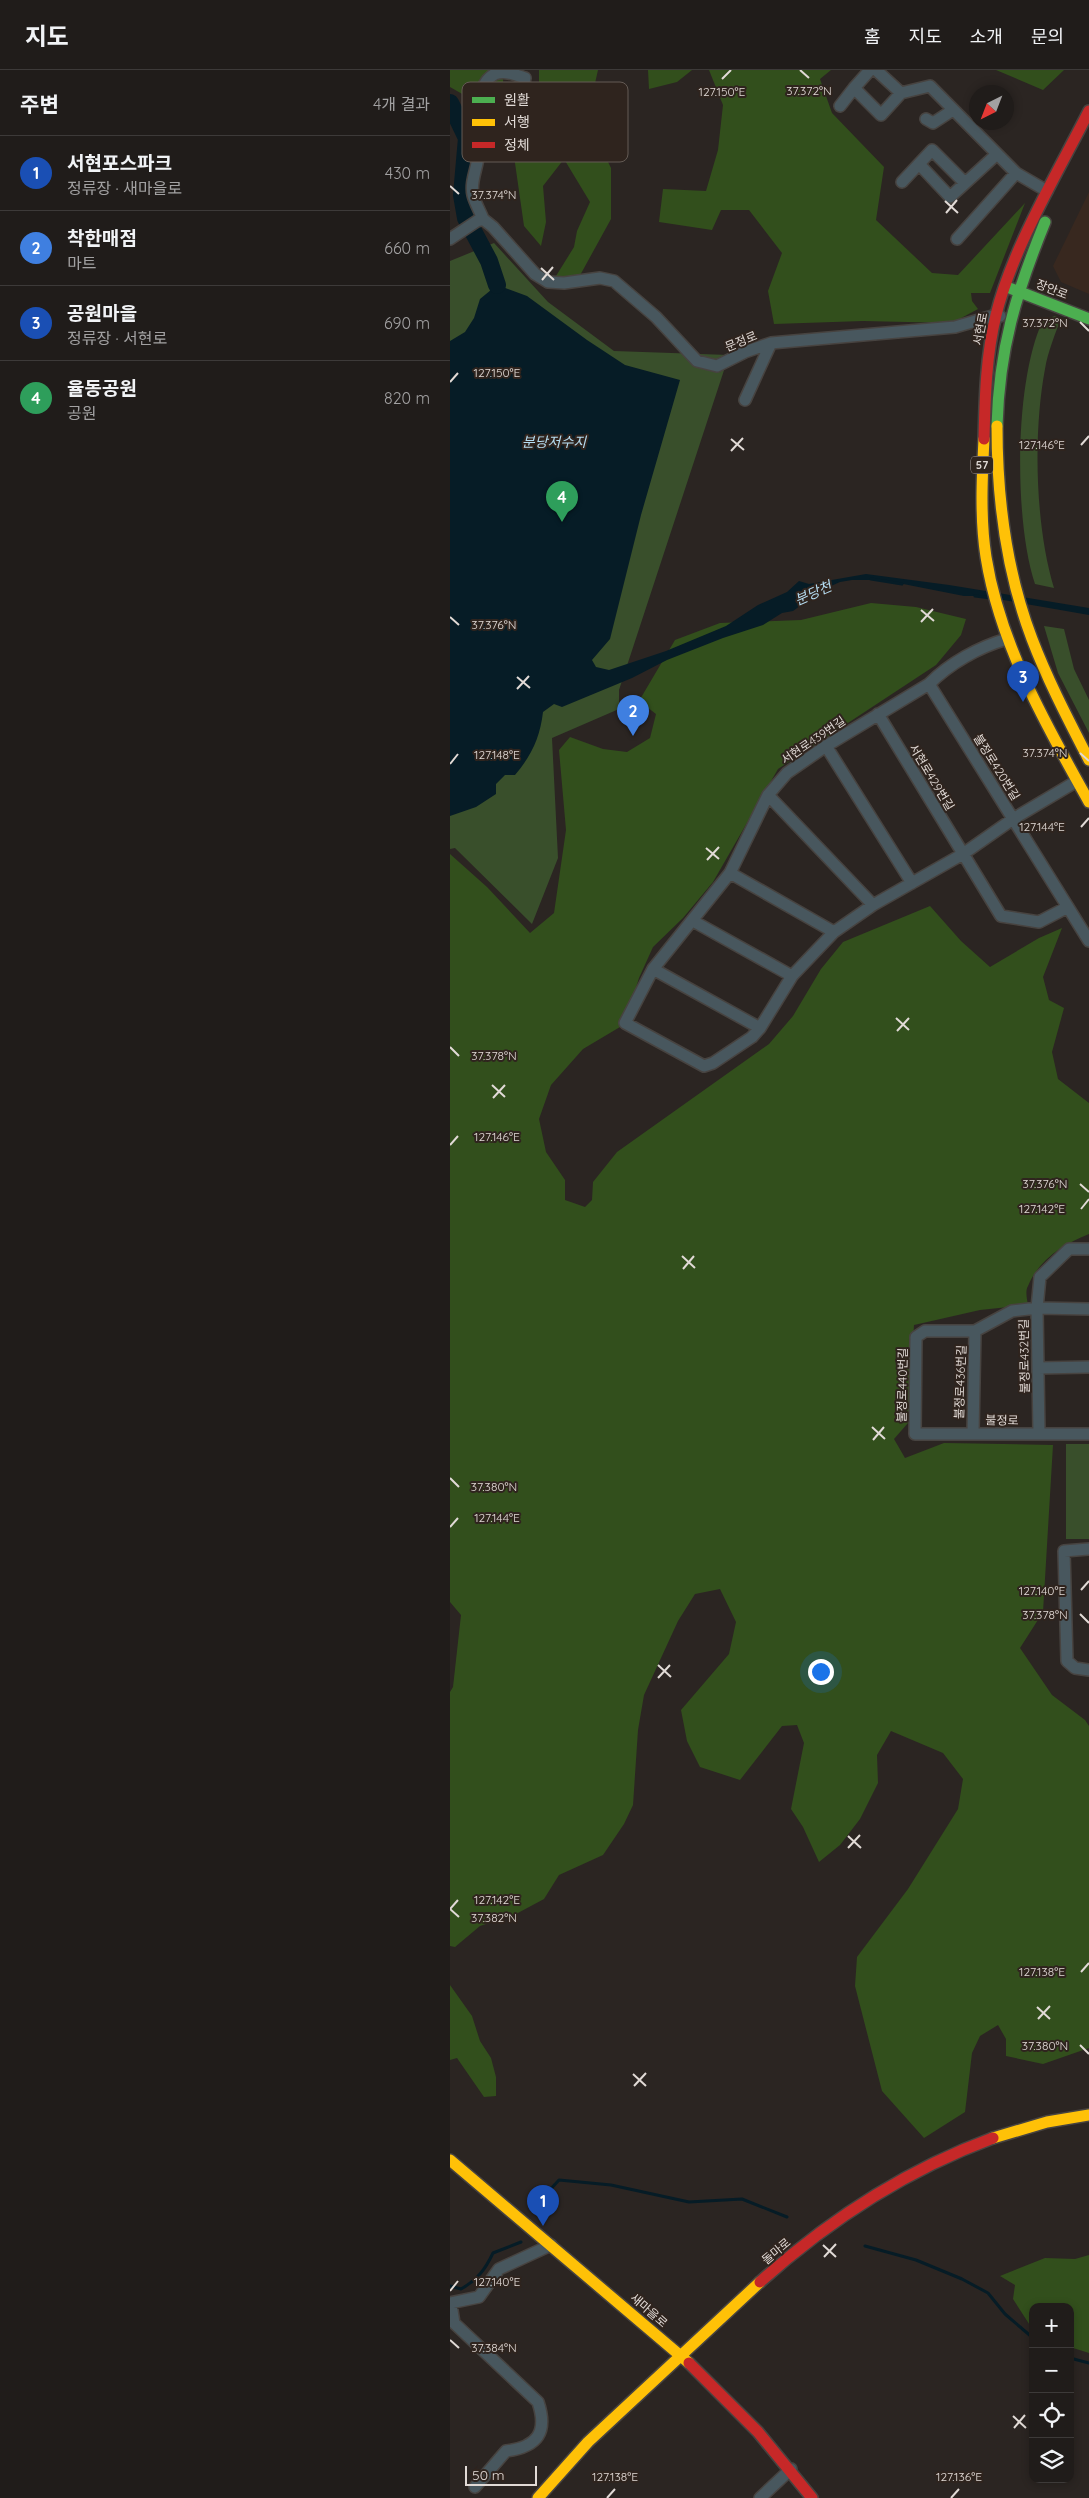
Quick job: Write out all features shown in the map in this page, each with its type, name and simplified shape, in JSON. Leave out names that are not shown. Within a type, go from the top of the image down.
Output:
[{"type":"main road","name":"서현로","points":[[1007,639],[990,572],[984,533],[983,435],[985,388],[996,315],[1005,286],[1047,190],[1089,111]]},
{"type":"main road","name":"57","points":[[1089,134],[1051,209],[1018,292],[1002,358],[998,430],[998,485],[1008,557],[1026,621],[1058,699],[1089,760]]},
{"type":"main road","name":"장안로","points":[[1005,286],[1089,319]]},
{"type":"main road","name":"57","points":[[1007,639],[1052,736],[1089,802]]},
{"type":"main road","name":"돌마로","points":[[538,2498],[611,2420],[749,2292],[809,2241],[853,2208],[926,2166],[988,2141],[1054,2121],[1089,2115]]},
{"type":"main road","name":"새마을로","points":[[450,2160],[682,2356],[791,2469],[812,2498]]},
{"type":"street","points":[[840,106],[870,70]]},
{"type":"street","points":[[876,70],[901,94]]},
{"type":"street","points":[[487,82],[495,74],[507,73],[525,78],[524,82]]},
{"type":"street","points":[[854,88],[881,115],[901,94],[930,86],[1016,173],[1047,190]]},
{"type":"street","points":[[926,119],[933,123],[953,110]]},
{"type":"street","points":[[902,182],[932,150],[965,183]]},
{"type":"street","points":[[919,164],[950,197],[997,154]]},
{"type":"street","points":[[453,237],[480,220],[473,194],[477,162]]},
{"type":"street","points":[[958,239],[1016,173]]},
{"type":"street","name":"문정로","points":[[480,220],[492,227],[535,274],[548,282],[564,283],[600,278],[614,281],[656,317],[697,361],[717,366],[745,352],[771,343],[955,327],[996,315],[1012,318]]},
{"type":"street","points":[[745,400],[771,343]]},
{"type":"street","name":"서현로439번길","points":[[760,1028],[730,1053],[713,1064],[704,1066],[625,1024],[653,969],[730,874],[768,795],[787,774],[826,746],[929,684],[938,674],[986,645],[1007,639]]},
{"type":"street","name":"불정로420번길","points":[[929,684],[1089,941]]},
{"type":"street","name":"서현로429번길","points":[[878,714],[1001,916],[1039,922],[1068,907]]},
{"type":"street","points":[[826,746],[912,883]]},
{"type":"street","points":[[653,969],[760,1028],[792,976],[834,932],[873,905],[963,854],[1013,819],[1077,781]]},
{"type":"street","points":[[768,795],[873,905]]},
{"type":"street","points":[[730,874],[834,932]]},
{"type":"street","points":[[692,921],[792,976]]},
{"type":"street","name":"불정로432번길","points":[[1039,1434],[1037,1308],[1040,1277],[1069,1249],[1089,1249]]},
{"type":"street","points":[[975,1331],[1012,1311],[1037,1308],[1089,1309]]},
{"type":"street","name":"불정로440번길","points":[[915,1434],[916,1337],[925,1331],[975,1331]]},
{"type":"street","name":"불정로436번길","points":[[972,1433],[975,1331]]},
{"type":"street","points":[[1038,1368],[1089,1367]]},
{"type":"street","name":"불정로","points":[[915,1434],[1089,1434]]},
{"type":"street","points":[[1089,1550],[1064,1551],[1066,1661],[1075,1668],[1089,1670]]},
{"type":"street","points":[[475,2487],[506,2451],[518,2449],[535,2440],[542,2426],[542,2415],[538,2402],[454,2323],[451,2304],[479,2297],[499,2269],[551,2245]]},
{"type":"street","points":[[760,2498],[791,2469]]},
{"type":"shaded area","points":[[1089,192],[1089,294],[1061,282],[1053,266]]},
{"type":"green space","points":[[450,70],[504,70],[503,82],[462,82],[462,94],[450,87]]},
{"type":"green space","points":[[539,70],[598,70],[595,82],[539,82]]},
{"type":"green space","points":[[648,70],[692,70],[677,82],[649,89]]},
{"type":"green space","points":[[709,70],[831,70],[820,79],[832,113],[884,167],[876,220],[932,273],[958,275],[1025,203],[990,293],[971,293],[972,301],[978,309],[952,323],[863,321],[774,324],[768,291],[782,253],[749,210],[721,210],[712,230],[659,222],[663,189],[706,191],[718,150],[723,105]]},
{"type":"green space","points":[[996,70],[1064,70],[1043,90]]},
{"type":"green space","points":[[515,162],[562,162],[543,186],[546,222],[541,246],[524,226]]},
{"type":"green space","points":[[566,162],[608,162],[611,168],[611,219],[578,279],[556,276],[574,247],[577,231],[590,202]]},
{"type":"green space","name":"분당저수지","points":[[494,243],[548,302],[614,351],[729,355],[619,690],[619,709],[552,738],[558,858],[532,924],[455,848],[450,849],[450,261]]},
{"type":"green space","points":[[1055,316],[1061,318],[1045,369],[1041,394],[1038,450],[1038,479],[1043,536],[1054,588],[1035,584],[1028,557],[1023,525],[1020,451],[1022,414],[1033,346],[1043,320]]},
{"type":"green space","points":[[871,603],[916,607],[966,619],[961,635],[936,665],[778,769],[713,882],[683,918],[653,947],[639,978],[629,1010],[620,1027],[583,1049],[551,1085],[539,1119],[546,1152],[565,1180],[565,1200],[585,1207],[592,1200],[593,1182],[617,1152],[769,1044],[793,1016],[821,969],[843,942],[930,906],[961,941],[990,967],[1039,938],[1062,928],[1043,977],[1049,1000],[1064,1008],[1052,1052],[1058,1079],[1089,1103],[1089,1234],[1053,1254],[1039,1268],[1027,1288],[1028,1305],[980,1310],[914,1325],[908,1423],[894,1439],[905,1458],[944,1443],[1053,1445],[1043,1612],[1020,1648],[1052,1695],[1085,1720],[1089,1726],[1089,2048],[1043,2064],[1006,2056],[1006,2039],[998,2025],[980,2036],[972,2053],[965,2112],[924,2138],[882,2091],[855,1986],[857,1957],[908,1889],[958,1809],[963,1779],[943,1753],[891,1731],[877,1755],[878,1783],[860,1819],[840,1845],[819,1862],[803,1827],[791,1809],[804,1743],[797,1725],[782,1726],[740,1780],[700,1767],[687,1741],[681,1710],[729,1654],[736,1622],[720,1589],[695,1594],[678,1621],[644,1695],[638,1730],[633,1805],[624,1824],[603,1855],[559,1875],[544,1899],[516,1914],[480,1926],[455,1947],[450,1946],[450,1692],[453,1687],[461,1615],[450,1602],[450,854],[487,887],[530,933],[554,913],[566,830],[559,750],[570,737],[603,749],[627,752],[650,738],[656,714],[639,701],[675,640],[720,623],[801,620]]},
{"type":"green space","points":[[1044,626],[1064,629],[1074,669],[1089,700],[1089,733],[1058,673]]},
{"type":"green space","points":[[1066,1444],[1089,1444],[1089,1539],[1066,1539]]},
{"type":"green space","points":[[450,1985],[472,2016],[480,2041],[491,2058],[496,2077],[496,2096],[484,2097],[457,2058],[450,2060]]},
{"type":"green space","points":[[1089,2255],[1089,2353],[1074,2348],[1074,2303],[1029,2303],[1029,2324],[1013,2299],[1015,2285],[1000,2276],[1045,2258],[1075,2259]]},
{"type":"water","name":"분당저수지","points":[[497,285],[527,296],[625,365],[680,380],[641,515],[610,639],[592,660],[596,667],[609,670],[666,651],[726,626],[758,605],[787,592],[799,581],[809,584],[866,574],[949,585],[1089,608],[1089,615],[980,596],[964,596],[883,580],[840,582],[822,590],[793,611],[782,613],[763,625],[667,660],[632,678],[562,707],[554,704],[543,712],[540,730],[534,745],[515,775],[505,775],[496,784],[496,794],[476,807],[450,816],[450,341],[465,332],[474,318],[480,299]]},
{"type":"waterway","points":[[450,103],[462,128]]},
{"type":"waterway","points":[[465,162],[462,195],[466,218],[489,261],[497,285]]},
{"type":"waterway","name":"분당천","points":[[871,579],[902,584]]},
{"type":"waterway","name":"분당천","points":[[975,596],[991,598]]},
{"type":"waterway","points":[[541,2206],[547,2193],[559,2180],[611,2185],[689,2202],[742,2199],[787,2217]]},
{"type":"waterway","points":[[450,2286],[461,2289],[467,2286],[480,2274],[493,2253],[521,2242]]},
{"type":"waterway","points":[[865,2246],[916,2260],[962,2279],[988,2293],[1005,2314],[1029,2335]]},
{"type":"waterway","points":[[1074,2359],[1089,2363]]},
{"type":"traffic: fast","points":[[997,426],[998,398],[1005,346],[1018,297],[1045,222]]},
{"type":"traffic: fast","points":[[1007,287],[1089,319]]},
{"type":"traffic: slow","points":[[997,426],[1001,508],[1010,561],[1023,613],[1038,655],[1089,760]]},
{"type":"traffic: slow","points":[[984,439],[982,483],[983,528],[986,557],[1002,622],[1013,653],[1041,714],[1089,802]]},
{"type":"traffic: slow","points":[[993,2138],[1047,2122],[1089,2115]]},
{"type":"traffic: slow","points":[[450,2160],[689,2363]]},
{"type":"traffic: slow","points":[[538,2498],[588,2442],[760,2282]]},
{"type":"traffic: jam","points":[[984,439],[990,345],[1003,290],[1024,238],[1089,111]]},
{"type":"traffic: jam","points":[[760,2282],[813,2238],[899,2181],[930,2165],[993,2138]]},
{"type":"traffic: jam","points":[[689,2363],[758,2432],[812,2498]]},
{"type":"place","name":"율동공원","points":[[562,522]]},
{"type":"place","name":"공원마을","points":[[1023,702]]},
{"type":"place","name":"착한매점","points":[[633,736]]},
{"type":"place","name":"서현포스파크","points":[[543,2226]]}]
